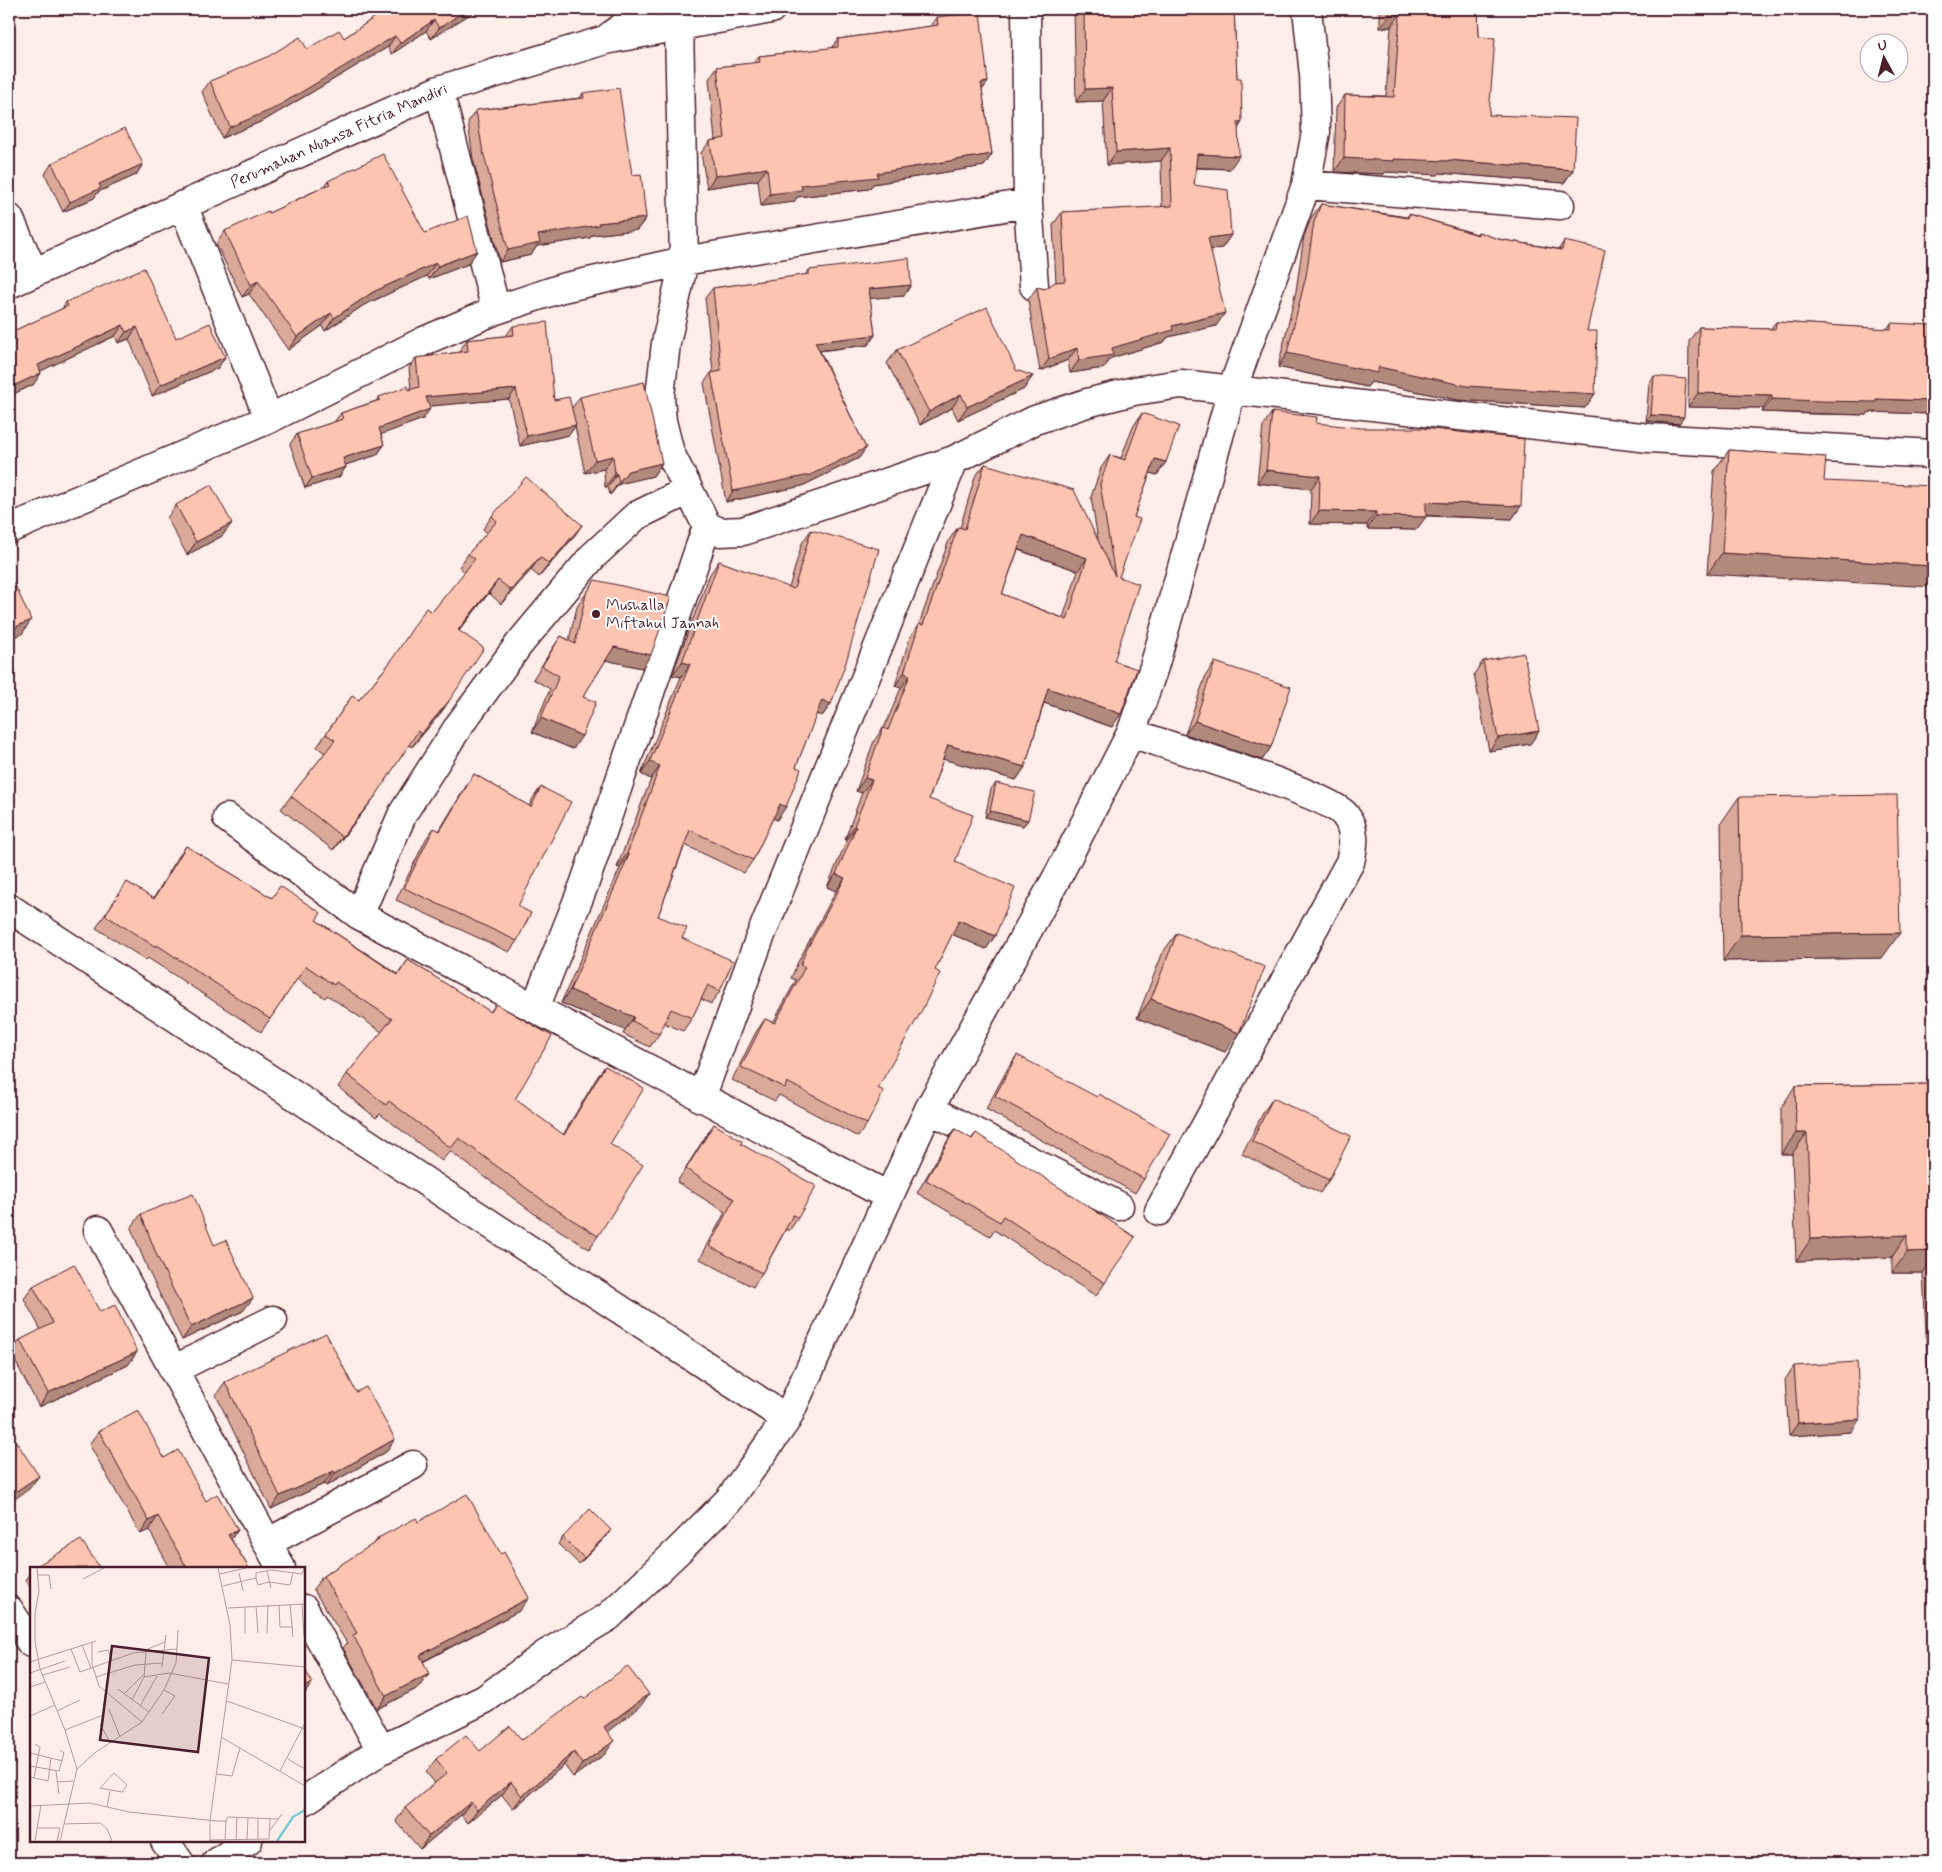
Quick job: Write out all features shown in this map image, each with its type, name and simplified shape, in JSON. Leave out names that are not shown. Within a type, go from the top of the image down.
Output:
[{"type":"street","points":[[604,40],[646,9]]},
{"type":"street","name":"Perumahan Nuansa Fitria Mandiri","points":[[9,284],[33,271],[439,90],[604,40],[771,9]]},
{"type":"street","points":[[1026,9],[1028,203],[1034,286]]},
{"type":"street","points":[[305,1800],[381,1750],[485,1699],[546,1654],[608,1617],[680,1550],[729,1500],[787,1419],[929,1109],[1060,872],[1131,733],[1154,667],[1232,390],[1306,185],[1316,132],[1314,74],[1307,9]]},
{"type":"street","points":[[679,25],[684,260],[666,343],[660,396],[662,421],[670,453],[687,492],[707,526],[720,532],[743,531],[954,460],[1035,420],[1086,403],[1134,391],[1181,384],[1648,438],[1933,454]]},
{"type":"street","points":[[439,90],[496,310]]},
{"type":"street","points":[[1306,185],[1560,206]]},
{"type":"street","points":[[9,530],[269,419],[408,349],[496,310],[562,288],[684,260],[1028,203]]},
{"type":"street","points":[[183,205],[269,419]]},
{"type":"street","points":[[9,218],[33,271]]},
{"type":"street","points":[[701,1098],[759,940],[954,460]]},
{"type":"street","points":[[359,915],[403,813],[460,724],[520,643],[592,556],[636,516],[687,492]]},
{"type":"street","points":[[535,1008],[584,885],[707,526]]},
{"type":"street","points":[[1131,733],[1311,795],[1344,813],[1353,831],[1353,849],[1350,862],[1159,1211]]},
{"type":"street","points":[[227,818],[359,915],[888,1196]]},
{"type":"street","points":[[9,908],[787,1419]]},
{"type":"street","points":[[929,1109],[1119,1206]]},
{"type":"street","points":[[98,1230],[280,1567]]},
{"type":"street","points":[[173,1370],[272,1320]]},
{"type":"street","points":[[267,1543],[413,1465]]},
{"type":"street","points":[[9,1610],[30,1642]]},
{"type":"street","points":[[305,1611],[381,1750]]},
{"type":"street","points":[[166,1842],[180,1863]]},
{"type":"street","points":[[216,1863],[247,1842]]},
{"type":"building","points":[[387,9],[468,9],[439,28],[434,20],[400,43],[395,36],[273,109],[230,127],[210,81],[269,56],[300,37],[307,49],[339,30],[344,38]]},
{"type":"building","points":[[1084,9],[1234,9],[1237,78],[1241,78],[1242,122],[1238,122],[1239,156],[1197,154],[1194,185],[1228,190],[1231,235],[1208,238],[1225,313],[1172,326],[1173,330],[1112,348],[1113,355],[1079,360],[1077,348],[1049,359],[1037,287],[1045,289],[1055,282],[1065,281],[1062,212],[1172,206],[1170,148],[1116,152],[1112,88],[1085,89]]},
{"type":"building","points":[[1389,9],[1478,9],[1479,37],[1495,38],[1489,115],[1576,118],[1573,170],[1448,160],[1394,159],[1394,161],[1344,158],[1345,95],[1394,97],[1400,14],[1390,15]]},
{"type":"building","points":[[980,12],[988,82],[981,83],[992,154],[877,173],[878,177],[801,185],[802,190],[770,194],[767,168],[715,176],[710,141],[725,138],[717,67],[760,62],[759,56],[838,47],[838,39],[938,25],[937,17]]},
{"type":"building","points":[[619,88],[632,175],[641,174],[646,218],[598,223],[599,225],[538,235],[540,243],[508,250],[482,147],[476,110],[584,98],[583,93]]},
{"type":"building","points":[[125,128],[143,164],[99,184],[101,188],[70,202],[52,163]]},
{"type":"building","points":[[383,154],[425,233],[468,216],[477,251],[438,266],[436,263],[373,292],[334,318],[331,313],[297,337],[258,281],[251,285],[225,231],[268,211],[269,213],[330,184],[328,181]]},
{"type":"building","points":[[1321,204],[1408,218],[1409,214],[1478,235],[1478,232],[1498,239],[1562,250],[1564,241],[1605,250],[1587,331],[1597,331],[1595,394],[1467,386],[1379,367],[1377,373],[1287,353],[1306,276],[1314,222]]},
{"type":"building","points":[[909,258],[911,285],[869,289],[875,335],[815,342],[866,448],[810,475],[733,491],[711,373],[721,371],[713,288],[809,274],[809,270]]},
{"type":"building","points":[[144,268],[176,338],[210,323],[225,357],[160,385],[137,327],[126,332],[123,325],[38,365],[41,373],[9,388],[9,333],[68,306],[66,302]]},
{"type":"building","points":[[987,307],[1016,370],[1033,376],[967,407],[961,394],[929,412],[897,350]]},
{"type":"building","points":[[547,322],[554,400],[569,397],[576,425],[527,436],[516,389],[426,397],[430,409],[379,428],[384,445],[343,458],[346,467],[312,478],[297,434],[343,419],[341,413],[380,400],[379,397],[408,386],[409,390],[419,387],[416,358],[468,351],[467,340],[514,335],[513,326]]},
{"type":"building","points":[[1776,322],[1891,329],[1891,323],[1931,325],[1930,349],[1933,349],[1933,401],[1876,399],[1876,402],[1819,401],[1772,399],[1772,395],[1698,393],[1699,327],[1775,329]]},
{"type":"building","points":[[1654,376],[1686,379],[1684,417],[1651,415]]},
{"type":"building","points":[[644,382],[662,463],[628,471],[619,482],[617,474],[615,474],[613,456],[595,460],[580,397]]},
{"type":"building","points":[[1272,412],[1317,417],[1316,423],[1361,428],[1422,428],[1524,439],[1521,506],[1426,502],[1426,517],[1376,516],[1376,512],[1319,511],[1320,476],[1266,470]]},
{"type":"building","points":[[1142,413],[1179,426],[1166,462],[1155,459],[1134,517],[1140,519],[1119,577],[1139,584],[1114,661],[1137,669],[1121,714],[1048,688],[1025,767],[948,745],[929,799],[973,815],[955,862],[1015,888],[995,936],[959,920],[935,970],[940,973],[922,1010],[878,1088],[884,1091],[867,1124],[787,1082],[785,1088],[741,1067],[765,1019],[775,1023],[805,967],[800,965],[807,949],[845,878],[836,874],[856,827],[854,826],[872,780],[865,778],[883,728],[888,730],[910,675],[904,673],[919,624],[923,625],[958,527],[965,529],[985,464],[1074,490],[1115,576],[1100,484],[1110,455],[1125,460]],"holes":[[[1023,535],[1087,558],[1067,620],[1002,594]]]},
{"type":"building","points":[[1729,450],[1826,457],[1824,481],[1933,486],[1933,566],[1722,553]]},
{"type":"building","points":[[526,477],[582,525],[549,564],[540,557],[511,590],[498,580],[458,630],[484,648],[449,701],[421,734],[418,731],[377,794],[342,837],[291,796],[335,740],[326,734],[352,696],[359,700],[389,664],[426,608],[432,612],[475,559],[468,554],[497,521],[492,516]]},
{"type":"building","points":[[211,485],[232,523],[196,542],[176,505]]},
{"type":"building","points":[[811,530],[879,549],[846,662],[831,704],[822,700],[796,767],[801,769],[786,807],[780,804],[753,860],[690,830],[658,916],[687,928],[682,938],[733,961],[720,991],[708,985],[692,1018],[671,1009],[659,1034],[632,1021],[634,1017],[570,990],[629,855],[627,854],[660,766],[650,761],[690,664],[682,662],[719,561],[794,589]]},
{"type":"building","points":[[595,580],[671,597],[651,655],[614,647],[583,697],[596,702],[582,736],[541,718],[559,676],[542,666],[561,636],[575,644],[586,594]]},
{"type":"building","points":[[14,583],[31,620],[9,630],[9,586]]},
{"type":"building","points":[[1524,653],[1539,731],[1498,738],[1483,661]]},
{"type":"building","points":[[1215,662],[1291,687],[1271,747],[1195,721]]},
{"type":"building","points":[[474,774],[531,807],[541,787],[571,802],[518,906],[531,913],[517,941],[404,888],[434,828],[440,831]]},
{"type":"building","points":[[996,783],[1035,792],[1028,820],[990,811]]},
{"type":"building","points":[[1897,795],[1900,933],[1741,935],[1739,797]]},
{"type":"building","points":[[186,846],[272,898],[280,886],[321,913],[316,920],[398,975],[408,960],[491,1012],[496,1004],[552,1036],[515,1099],[564,1135],[605,1066],[644,1088],[610,1144],[643,1165],[598,1236],[549,1205],[459,1138],[451,1148],[389,1101],[386,1105],[347,1074],[392,1019],[336,982],[334,985],[306,966],[270,1019],[157,945],[156,947],[105,915],[127,882],[154,899]]},
{"type":"building","points":[[1177,933],[1265,967],[1239,1033],[1151,999]]},
{"type":"building","points":[[1017,1055],[1097,1097],[1099,1094],[1170,1134],[1144,1179],[995,1096]]},
{"type":"building","points":[[1933,1084],[1933,1251],[1907,1252],[1907,1235],[1811,1239],[1807,1133],[1796,1133],[1795,1086]]},
{"type":"building","points":[[1273,1098],[1351,1136],[1329,1180],[1252,1141]]},
{"type":"building","points":[[714,1124],[742,1141],[741,1144],[816,1186],[798,1218],[793,1215],[762,1273],[709,1246],[734,1199],[686,1169]]},
{"type":"building","points":[[955,1129],[972,1139],[976,1133],[1135,1237],[1105,1283],[1003,1216],[1000,1222],[926,1180]]},
{"type":"building","points":[[193,1194],[214,1245],[226,1240],[253,1298],[191,1327],[157,1256],[141,1214]]},
{"type":"building","points":[[74,1264],[100,1312],[115,1305],[137,1352],[48,1393],[20,1340],[53,1323],[33,1286]]},
{"type":"building","points":[[326,1333],[356,1392],[366,1387],[395,1439],[335,1473],[334,1471],[280,1496],[225,1382]]},
{"type":"building","points":[[1857,1362],[1860,1419],[1798,1423],[1794,1366]]},
{"type":"building","points":[[138,1410],[164,1458],[178,1450],[206,1501],[217,1494],[238,1530],[228,1535],[248,1567],[186,1567],[158,1516],[149,1521],[99,1431]]},
{"type":"building","points":[[9,1431],[39,1476],[9,1496]]},
{"type":"building","points":[[467,1494],[501,1554],[504,1552],[529,1598],[420,1655],[429,1674],[386,1696],[353,1635],[357,1633],[323,1576],[379,1540],[378,1538],[416,1518],[418,1522]]},
{"type":"building","points":[[590,1509],[611,1530],[584,1558],[563,1537]]},
{"type":"building","points":[[81,1540],[99,1567],[35,1567]]},
{"type":"building","points":[[627,1666],[649,1694],[604,1727],[614,1741],[582,1764],[574,1752],[522,1796],[511,1782],[477,1810],[471,1802],[429,1836],[405,1808],[447,1773],[436,1759],[466,1735],[480,1751],[510,1726],[522,1740],[582,1697],[584,1699]]},
{"type":"building","points":[[305,1669],[312,1683],[305,1686]]},
{"type":"place","name":"Mushalla Miftahul Jannah","points":[[596,614]]}]
